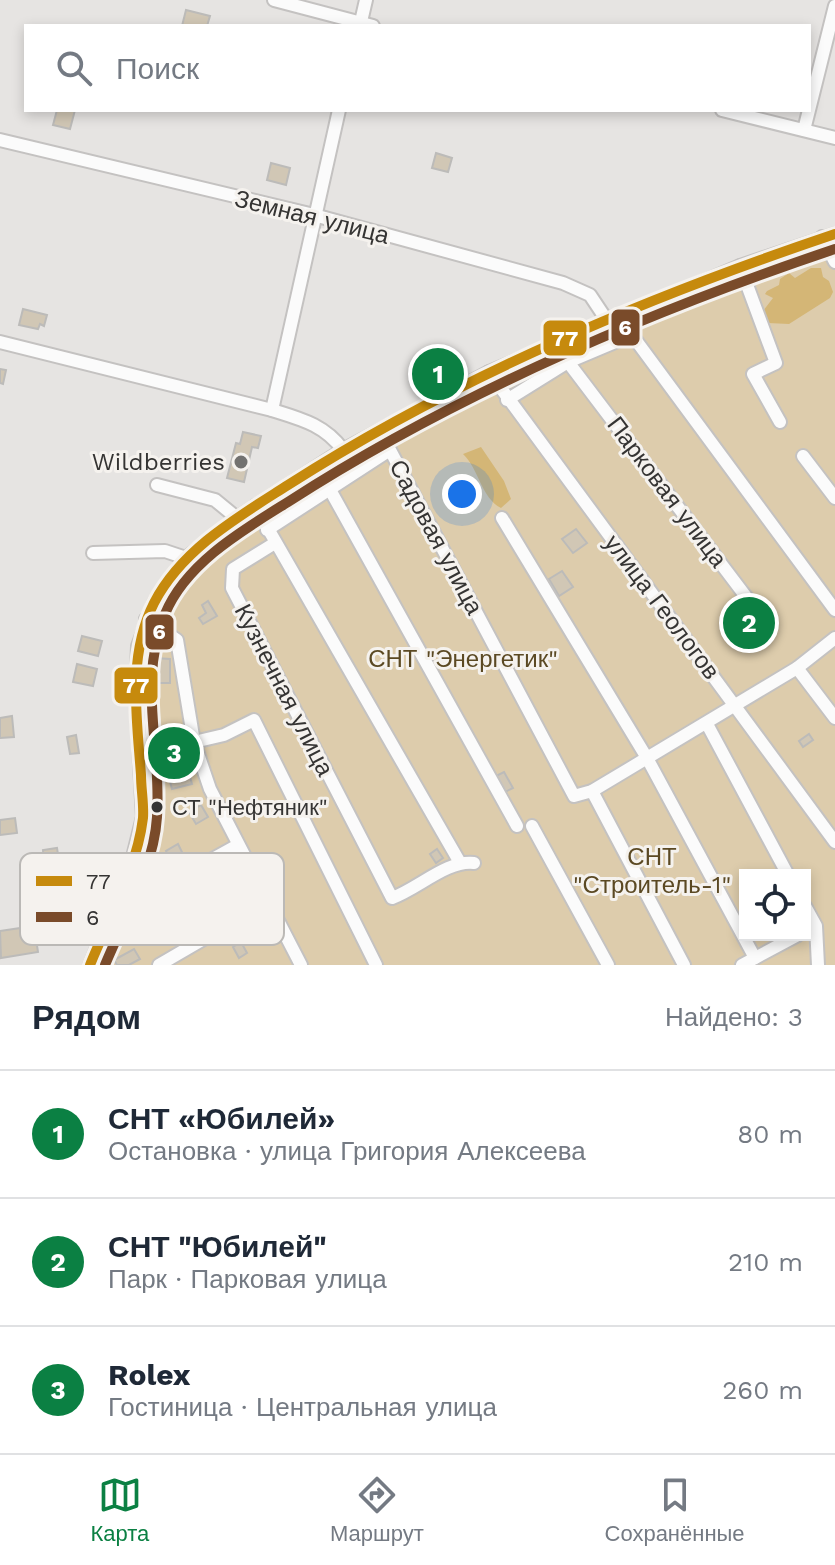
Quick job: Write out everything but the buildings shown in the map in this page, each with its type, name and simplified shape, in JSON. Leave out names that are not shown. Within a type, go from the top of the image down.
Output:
[{"type":"street","points":[[274,0],[360,24]]},
{"type":"street","points":[[364,24],[366,0]]},
{"type":"street","points":[[811,102],[835,6]]},
{"type":"street","points":[[272,410],[339,112]]},
{"type":"street","points":[[730,112],[835,138]]},
{"type":"street","points":[[804,130],[808,112]]},
{"type":"street","name":"Земная улица","points":[[0,140],[314,215],[577,288],[595,301],[608,322]]},
{"type":"street","points":[[133,853],[140,836],[144,802],[136,660],[146,619],[163,588],[186,558],[237,518],[343,450],[489,372],[740,266],[829,235],[835,262]]},
{"type":"street","points":[[740,266],[776,363],[753,374],[780,422]]},
{"type":"street","points":[[507,400],[568,362],[632,335],[835,610]]},
{"type":"street","points":[[0,342],[311,422],[329,433],[343,450]]},
{"type":"street","name":"Парковая улица","points":[[568,362],[766,623]]},
{"type":"street","name":"улица Геологов","points":[[489,372],[835,842]]},
{"type":"street","name":"Садовая улица","points":[[267,530],[390,450],[574,796],[592,791]]},
{"type":"street","points":[[803,456],[835,498]]},
{"type":"street","points":[[157,485],[215,500],[237,518]]},
{"type":"street","points":[[329,488],[517,826]]},
{"type":"street","points":[[255,506],[459,861],[474,863]]},
{"type":"street","points":[[502,518],[647,758],[755,958]]},
{"type":"street","name":"Кузнечная улица","points":[[275,543],[233,569],[232,588],[392,898],[416,889],[459,861]]},
{"type":"street","points":[[93,553],[165,551],[186,558]]},
{"type":"street","points":[[146,619],[177,640],[194,742],[210,789],[242,853]]},
{"type":"street","points":[[684,965],[592,791],[797,668],[835,638]]},
{"type":"street","points":[[797,668],[835,718]]},
{"type":"street","points":[[194,742],[224,735],[254,720],[376,965]]},
{"type":"street","points":[[707,724],[785,869]]},
{"type":"street","points":[[532,826],[608,965]]},
{"type":"street","points":[[224,853],[238,845]]},
{"type":"street","points":[[284,934],[298,964]]},
{"type":"street","points":[[811,934],[818,965]]},
{"type":"street","points":[[742,965],[787,941]]},
{"type":"street","points":[[90,965],[98,945]]},
{"type":"street","points":[[159,965],[193,945]]},
{"type":"green space","points":[[835,254],[835,965],[102,965],[112,945],[284,945],[284,853],[148,853],[161,812],[150,672],[162,624],[206,561],[324,480],[438,412],[775,270]]},
{"type":"shaded area","points":[[811,268],[821,268],[833,292],[830,298],[789,324],[768,323],[763,311],[773,298],[765,294],[767,291],[779,285],[780,279],[789,273],[795,278]]},
{"type":"shaded area","points":[[481,447],[504,481],[511,499],[501,508],[484,490],[463,454]]},
{"type":"transit line","name":"77","points":[[136,853],[143,818],[136,710],[140,644],[154,603],[180,566],[196,550],[250,509],[352,446],[485,375],[623,313],[835,234]]},
{"type":"transit line","name":"6","points":[[151,853],[155,836],[158,791],[151,690],[157,640],[174,596],[201,564],[253,524],[352,462],[485,391],[623,328],[835,249]]},
{"type":"transit line","name":"77","points":[[90,965],[99,945]]},
{"type":"transit line","name":"6","points":[[105,965],[114,945]]},
{"type":"place","name":"СНТ «Юбилей»","points":[[438,374]]},
{"type":"place","name":"Wildberries","points":[[241,462]]},
{"type":"place","name":"СНТ \"Юбилей\"","points":[[749,623]]},
{"type":"place","name":"Rolex","points":[[174,753]]},
{"type":"place","name":"СТ \"Нефтяник\"","points":[[157,807]]},
{"type":"park label","name":"СНТ \"Энергетик\"","points":[[463,659]]},
{"type":"park label","name":"СНТ \"Строитель-1\"","points":[[652,871]]}]
